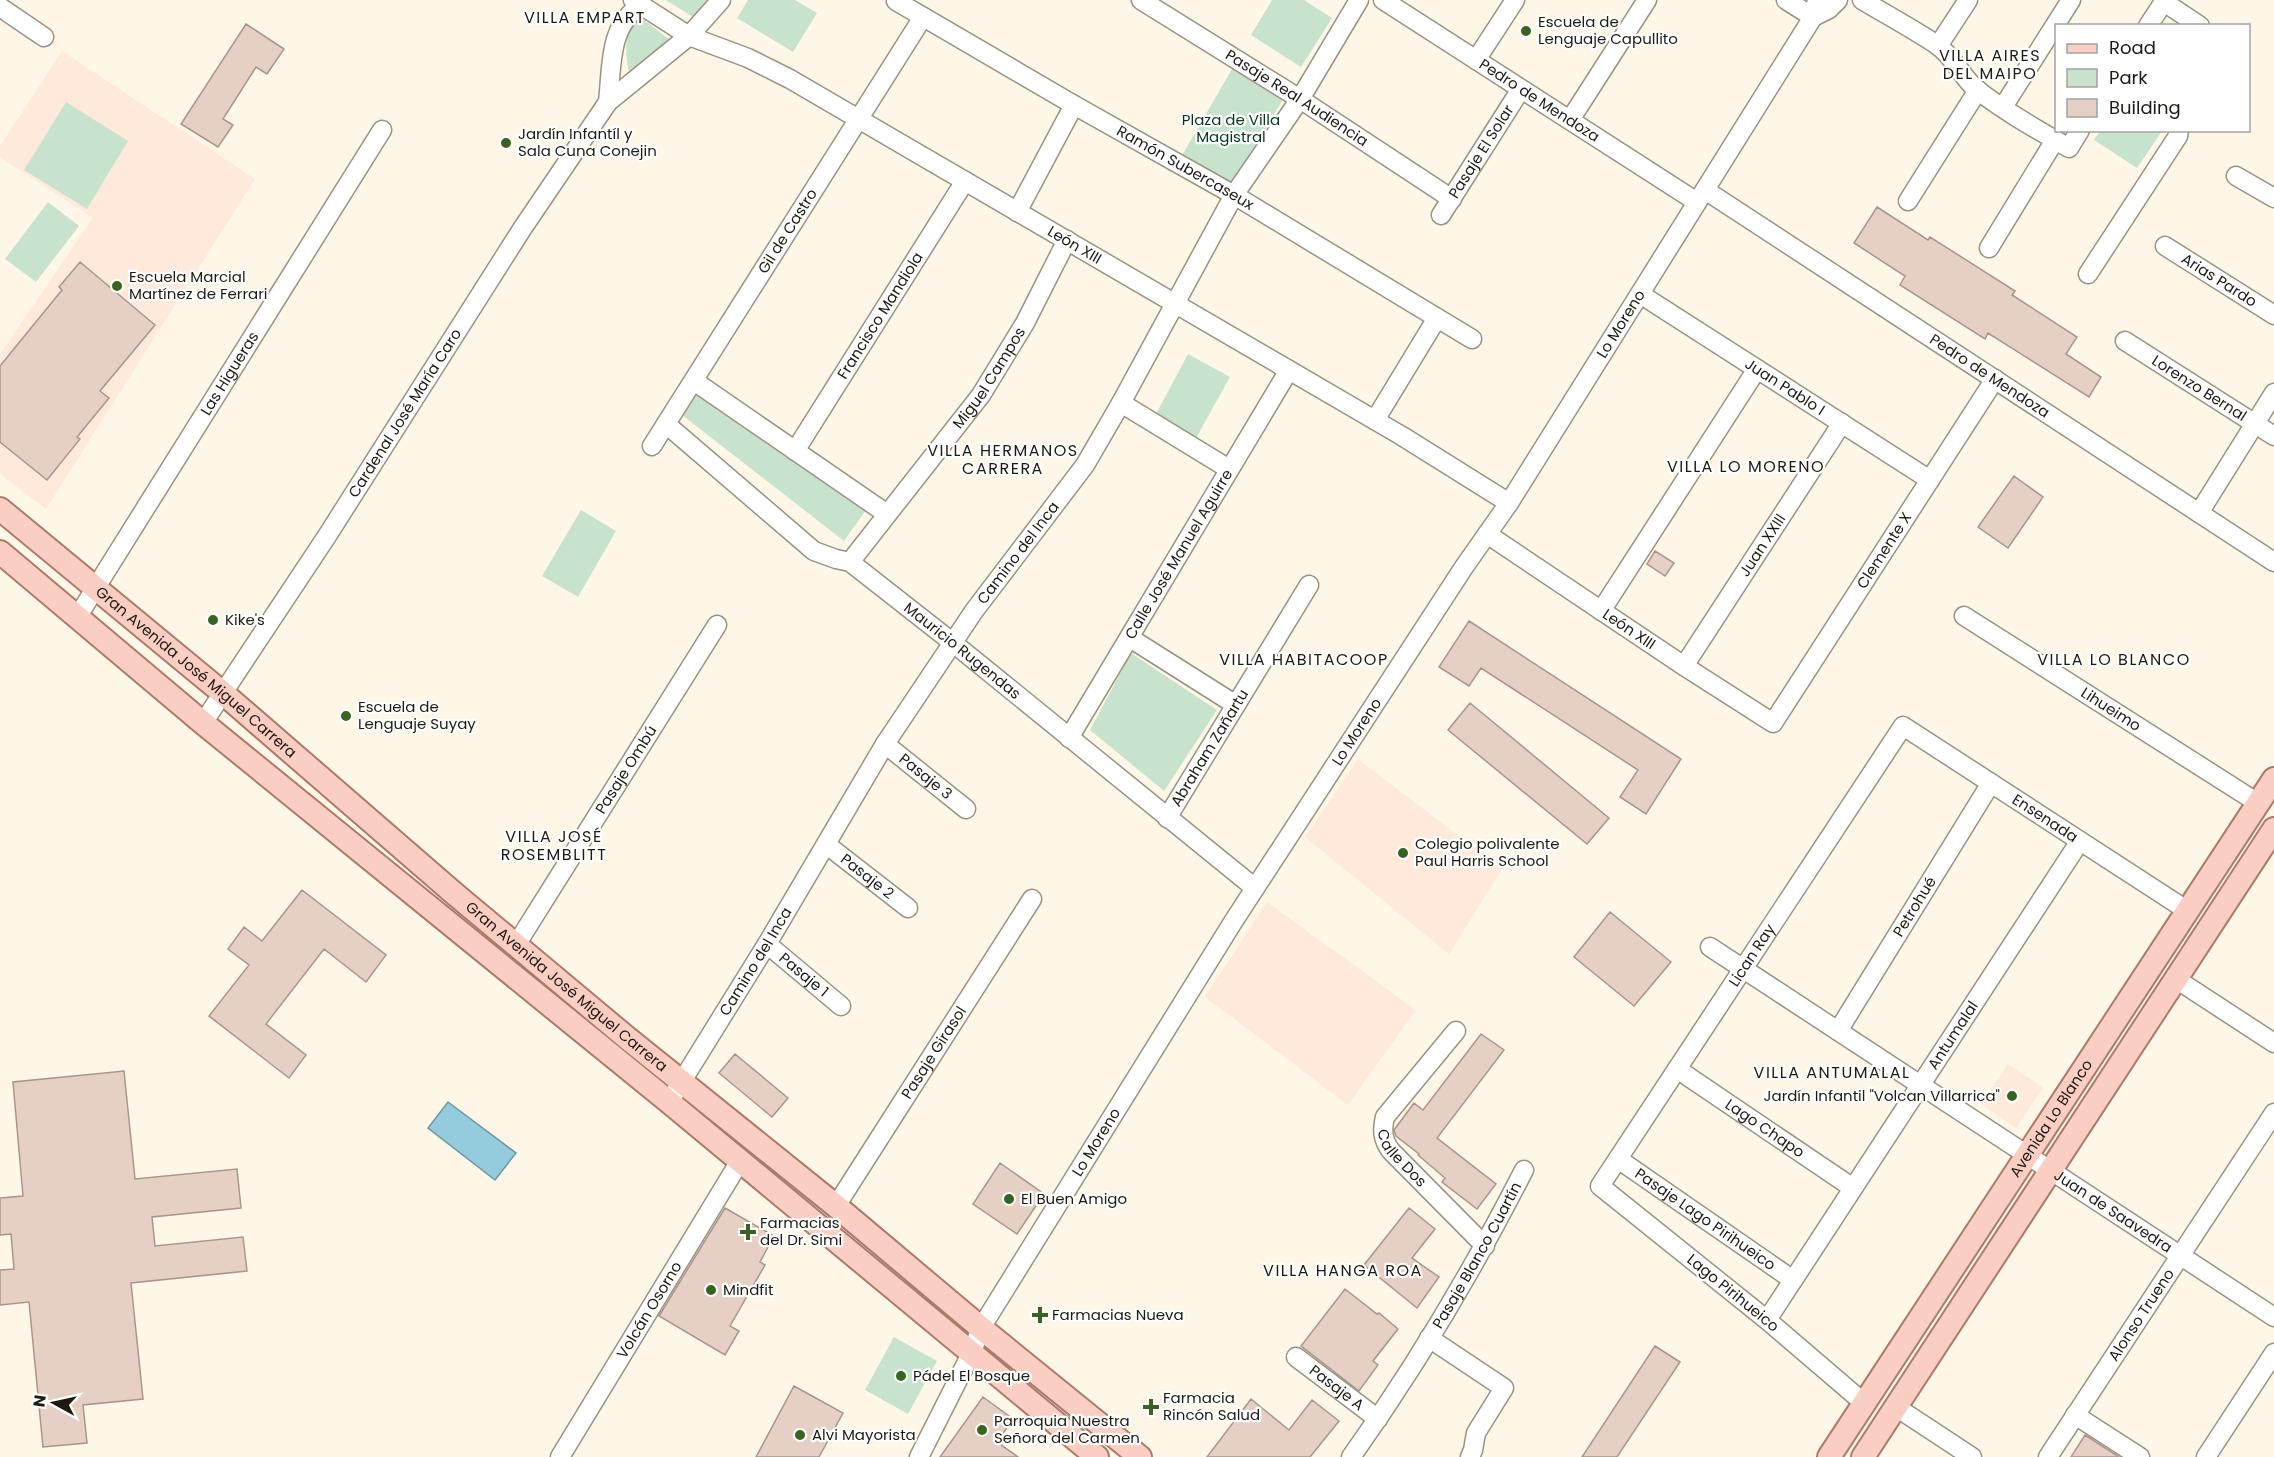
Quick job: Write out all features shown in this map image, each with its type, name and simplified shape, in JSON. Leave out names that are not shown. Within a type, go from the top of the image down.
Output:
[{"type":"main road","name":"Gran Avenida José Miguel Carrera","points":[[0,509],[224,694],[516,945],[1140,1457]]},
{"type":"main road","name":"Gran Avenida José Miguel Carrera","points":[[0,552],[203,723],[669,1102],[1097,1457]]},
{"type":"main road","name":"Avenida Lo Blanco","points":[[1829,1457],[2274,778]]},
{"type":"main road","name":"Avenida Lo Blanco","points":[[1863,1457],[2274,829]]},
{"type":"street","name":"Cardenal José María Caro","points":[[203,723],[224,694],[522,229],[608,102],[689,36],[721,0]]},
{"type":"street","name":"Pasaje Real Audiencia","points":[[1141,0],[1300,99],[1452,199]]},
{"type":"street","name":"Camino del Inca","points":[[669,1102],[827,845],[885,744],[996,580],[1072,483],[1121,403],[1234,195],[1300,99],[1359,0]]},
{"type":"street","name":"Pedro de Mendoza","points":[[1383,0],[1570,120],[1701,196],[1995,379],[2274,562]]},
{"type":"street","points":[[1476,60],[1515,0]]},
{"type":"street","points":[[1570,120],[1647,0]]},
{"type":"street","points":[[1786,0],[1815,8]]},
{"type":"street","name":"Lo Moreno","points":[[919,1457],[971,1354],[981,1328],[1255,888],[1509,503],[1701,196],[1815,8],[1828,9],[1838,0]]},
{"type":"street","points":[[1863,0],[1938,46],[1953,59],[1964,78],[1978,90],[2062,144]]},
{"type":"street","points":[[1938,46],[1968,0]]},
{"type":"street","points":[[2056,24],[2071,0]]},
{"type":"street","name":"Ramón Subercaseux","points":[[896,1],[1234,195],[1472,339]]},
{"type":"street","points":[[2149,24],[2164,1],[2197,24]]},
{"type":"street","name":"Cardenal José María Caro","points":[[608,102],[614,45],[618,30],[637,2]]},
{"type":"street","name":"León XIII","points":[[637,2],[689,36],[719,46],[769,68],[860,120],[1375,420],[1509,503]]},
{"type":"street","points":[[0,7],[44,37]]},
{"type":"street","name":"Gil de Castro","points":[[652,446],[923,17]]},
{"type":"street","points":[[2003,107],[2055,25]]},
{"type":"street","name":"Pasaje El Solar","points":[[1441,215],[1521,89]]},
{"type":"street","points":[[1908,201],[1978,90]]},
{"type":"street","points":[[1017,212],[1074,105]]},
{"type":"street","name":"Las Higueras","points":[[78,616],[382,130]]},
{"type":"street","points":[[1989,248],[2062,144],[2077,132]]},
{"type":"street","points":[[2088,274],[2179,132]]},
{"type":"street","points":[[2236,176],[2274,198]]},
{"type":"street","name":"Francisco Mandiola","points":[[795,450],[965,181]]},
{"type":"street","name":"Miguel Campos","points":[[850,562],[981,395],[1025,323],[1066,240]]},
{"type":"street","name":"Arias Pardo","points":[[2165,246],[2274,315]]},
{"type":"street","name":"Juan Pablo I","points":[[1640,294],[1930,480]]},
{"type":"street","points":[[1375,420],[1437,318]]},
{"type":"street","name":"Lorenzo Bernal","points":[[2125,341],[2274,436]]},
{"type":"street","name":"Calle José Manuel Aguirre","points":[[1069,738],[1288,369]]},
{"type":"street","points":[[1601,611],[1757,369]]},
{"type":"street","name":"Clemente X","points":[[1773,723],[1995,379]]},
{"type":"street","points":[[694,381],[887,514]]},
{"type":"street","points":[[2199,513],[2274,393]]},
{"type":"street","points":[[1121,403],[1229,469]]},
{"type":"street","name":"Juan XXIII","points":[[1684,666],[1842,423]]},
{"type":"street","name":"Mauricio Rugendas","points":[[666,424],[814,551],[850,562],[1255,888]]},
{"type":"street","name":"León XIII","points":[[1487,534],[1773,723]]},
{"type":"street","name":"Abraham Zañartu","points":[[1167,818],[1309,585]]},
{"type":"street","name":"Lihueimo","points":[[1964,616],[2258,803]]},
{"type":"street","name":"Pasaje Ombú","points":[[516,945],[717,624]]},
{"type":"street","points":[[1130,638],[1236,705]]},
{"type":"street","name":"Ensenada","points":[[1903,726],[2188,911]]},
{"type":"street","name":"Lican Ray","points":[[1600,1186],[1903,726]]},
{"type":"street","name":"Pasaje 3","points":[[885,744],[966,809]]},
{"type":"street","name":"Petrohué","points":[[1838,1031],[1991,783]]},
{"type":"street","name":"Antumalal","points":[[1767,1320],[2080,841]]},
{"type":"street","name":"Pasaje 2","points":[[827,845],[908,908]]},
{"type":"street","name":"Pasaje Girasol","points":[[836,1206],[1032,899]]},
{"type":"street","name":"Pasaje 1","points":[[767,944],[841,1006]]},
{"type":"street","name":"Juan de Saavedra","points":[[1710,947],[2274,1317]]},
{"type":"street","points":[[2176,979],[2274,1043]]},
{"type":"street","name":"Calle Dos","points":[[1456,1030],[1385,1117],[1382,1128],[1384,1142],[1485,1246]]},
{"type":"street","name":"Lago Chapo","points":[[1677,1069],[1853,1188]]},
{"type":"street","name":"Alonso Trueno","points":[[2048,1457],[2274,1113]]},
{"type":"street","name":"Pasaje Lago Pirihueico","points":[[1618,1159],[1793,1280]]},
{"type":"street","name":"Volcán Osorno","points":[[560,1457],[740,1161]]},
{"type":"street","name":"Pasaje Blanco Cuartín","points":[[1352,1457],[1485,1246],[1524,1170]]},
{"type":"street","name":"Lago Pirihueico","points":[[1600,1186],[1767,1320],[1864,1403]]},
{"type":"street","name":"Pasaje Blanco Cuartín","points":[[1429,1338],[1504,1388],[1476,1432],[1470,1457]]},
{"type":"street","points":[[2206,1457],[2274,1353]]},
{"type":"street","name":"Pasaje A","points":[[1296,1357],[1378,1419]]},
{"type":"street","points":[[1896,1407],[1972,1457]]},
{"type":"street","points":[[2075,1415],[2140,1457]]},
{"type":"shaded area","name":"Escuela Marcial Martínez de Ferrari","points":[[62,51],[255,179],[46,509],[0,474],[0,354],[93,218],[0,157],[0,146]]},
{"type":"shaded area","name":"Colegio polivalente Paul Harris School","points":[[1358,759],[1502,869],[1449,954],[1305,837]]},
{"type":"shaded area","points":[[1267,902],[1416,1010],[1348,1105],[1205,997]]},
{"type":"shaded area","name":"Jardín Infantil \"Volcan Villarrica\"","points":[[2008,1064],[2043,1088],[2016,1128],[1981,1104]]},
{"type":"green space","points":[[666,0],[712,0],[699,21]]},
{"type":"green space","points":[[748,0],[795,0],[817,13],[793,52],[737,18]]},
{"type":"green space","points":[[1272,0],[1304,0],[1332,18],[1301,67],[1251,35]]},
{"type":"green space","points":[[639,16],[674,43],[629,73],[626,43],[630,30]]},
{"type":"green space","name":"Plaza de Villa Magistral","points":[[1232,69],[1283,99],[1231,189],[1180,159]]},
{"type":"green space","points":[[66,102],[128,141],[87,209],[24,170]]},
{"type":"green space","points":[[2100,132],[2161,132],[2137,168],[2094,140]]},
{"type":"green space","points":[[48,202],[79,226],[36,282],[5,259]]},
{"type":"green space","points":[[1188,354],[1230,377],[1196,438],[1155,416]]},
{"type":"green space","points":[[697,391],[868,507],[844,541],[682,415]]},
{"type":"green space","points":[[581,510],[616,531],[578,597],[542,576]]},
{"type":"green space","points":[[1131,653],[1217,710],[1164,791],[1090,730]]},
{"type":"green space","name":"Pádel El Bosque","points":[[894,1337],[937,1361],[908,1414],[865,1390]]},
{"type":"water","points":[[448,1102],[516,1153],[495,1180],[428,1128]]},
{"type":"building","points":[[246,24],[284,49],[267,74],[256,67],[223,119],[233,125],[218,147],[181,124]]},
{"type":"building","points":[[1877,207],[1928,240],[1930,237],[2015,291],[2012,295],[2077,337],[2066,354],[2101,377],[2089,397],[1988,333],[1985,339],[1900,285],[1905,276],[1854,243]]},
{"type":"building","points":[[80,262],[155,325],[100,391],[109,398],[77,437],[80,439],[47,480],[0,442],[0,366],[62,290],[59,287]]},
{"type":"building","points":[[2014,476],[2043,497],[2008,548],[1978,527]]},
{"type":"building","points":[[1655,551],[1674,563],[1665,576],[1647,564]]},
{"type":"building","points":[[1469,621],[1681,759],[1646,814],[1620,797],[1638,770],[1481,668],[1469,686],[1439,667]]},
{"type":"building","points":[[1470,703],[1609,818],[1587,844],[1448,730]]},
{"type":"building","points":[[302,890],[386,955],[366,982],[324,949],[266,1024],[306,1055],[289,1078],[209,1016],[249,965],[228,949],[244,927],[262,941]]},
{"type":"building","points":[[1610,912],[1671,962],[1634,1006],[1574,957]]},
{"type":"building","points":[[1481,1034],[1504,1050],[1437,1138],[1496,1184],[1477,1209],[1442,1182],[1445,1178],[1396,1136],[1394,1130],[1414,1103],[1423,1110]]},
{"type":"building","points":[[735,1054],[788,1098],[772,1117],[719,1073]]},
{"type":"building","points":[[124,1071],[135,1179],[237,1169],[241,1208],[152,1217],[155,1246],[243,1237],[247,1271],[131,1283],[143,1399],[83,1405],[87,1443],[43,1447],[29,1302],[0,1305],[0,1270],[14,1269],[11,1234],[0,1235],[0,1198],[23,1196],[13,1082]]},
{"type":"building","name":"El Buen Amigo","points":[[1000,1163],[1044,1194],[1017,1234],[973,1204]]},
{"type":"building","name":"Mindfit","points":[[725,1208],[774,1236],[760,1262],[765,1265],[730,1326],[739,1331],[725,1355],[659,1316]]},
{"type":"building","points":[[1409,1208],[1435,1229],[1412,1258],[1439,1277],[1417,1308],[1364,1265]]},
{"type":"building","points":[[1345,1289],[1398,1329],[1373,1361],[1378,1365],[1359,1391],[1301,1346]]},
{"type":"building","points":[[1655,1346],[1680,1362],[1617,1457],[1582,1457]]},
{"type":"building","name":"Alvi Mayorista","points":[[794,1386],[843,1413],[819,1457],[756,1457]]},
{"type":"building","name":"Parroquia Nuestra Señora del Carmen","points":[[983,1397],[1013,1419],[997,1442],[1018,1457],[940,1457]]},
{"type":"building","points":[[1251,1399],[1289,1430],[1312,1400],[1339,1421],[1310,1457],[1207,1457]]},
{"type":"building","points":[[2085,1435],[2119,1457],[2071,1457]]},
{"type":"place","name":"Escuela de Lenguaje Capullito","points":[[1526,31]]},
{"type":"place","name":"Jardín Infantíl y Sala Cuna Conejin","points":[[506,143]]},
{"type":"place","name":"Escuela Marcial Martínez de Ferrari","points":[[117,286]]},
{"type":"place","name":"Kike's","points":[[213,620]]},
{"type":"place","name":"Escuela de Lenguaje Suyay","points":[[346,716]]},
{"type":"place","name":"Colegio polivalente Paul Harris School","points":[[1403,853]]},
{"type":"place","name":"Jardín Infantil \"Volcan Villarrica\"","points":[[2012,1096]]},
{"type":"place","name":"El Buen Amigo","points":[[1009,1199]]},
{"type":"place","name":"Farmacias del Dr. Simi","points":[[748,1232]]},
{"type":"place","name":"Mindfit","points":[[711,1290]]},
{"type":"place","name":"Farmacias Nueva","points":[[1040,1315]]},
{"type":"place","name":"Pádel El Bosque","points":[[901,1376]]},
{"type":"place","name":"Farmacia Rincón Salud","points":[[1151,1407]]},
{"type":"place","name":"Parroquia Nuestra Señora del Carmen","points":[[982,1430]]},
{"type":"place","name":"Alvi Mayorista","points":[[800,1435]]},
{"type":"district","name":"VILLA EMPART","points":[[585,17]]},
{"type":"district","name":"VILLA AIRES DEL MAIPO","points":[[1990,64]]},
{"type":"district","name":"VILLA HERMANOS CARRERA","points":[[1003,459]]},
{"type":"district","name":"VILLA LO MORENO","points":[[1746,466]]},
{"type":"district","name":"VILLA HABITACOOP","points":[[1304,659]]},
{"type":"district","name":"VILLA LO BLANCO","points":[[2114,659]]},
{"type":"district","name":"VILLA JOSÉ ROSEMBLITT","points":[[554,845]]},
{"type":"district","name":"VILLA ANTUMALAL","points":[[1832,1072]]},
{"type":"district","name":"VILLA HANGA ROA","points":[[1343,1270]]}]
